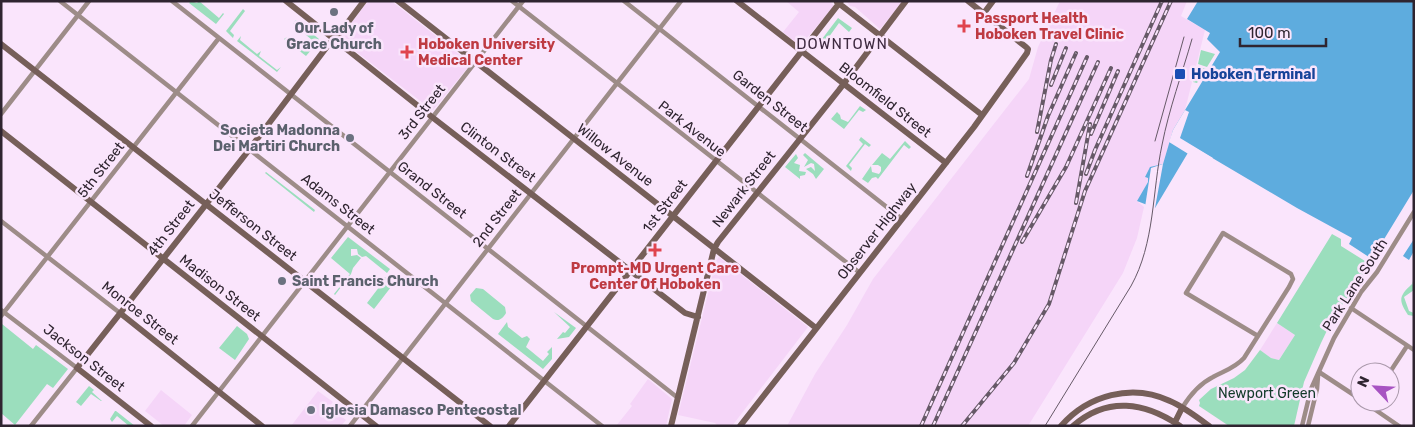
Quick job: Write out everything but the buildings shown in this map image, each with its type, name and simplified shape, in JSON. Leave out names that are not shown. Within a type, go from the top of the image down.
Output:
[{"type":"street","name":"Adams Street","points":[[60,1],[602,426]]},
{"type":"street","points":[[1,114],[89,1]]},
{"type":"street","name":"Grand Street","points":[[172,1],[678,398]]},
{"type":"street","name":"Clinton Street","points":[[286,1],[685,313],[698,317]]},
{"type":"street","name":"4th Street","points":[[34,425],[364,1]]},
{"type":"street","name":"Willow Avenue","points":[[398,1],[816,328]]},
{"type":"street","name":"Park Avenue","points":[[512,1],[715,162],[860,273]]},
{"type":"street","name":"3rd Street","points":[[192,426],[523,1]]},
{"type":"street","name":"Garden Street","points":[[624,1],[902,219]]},
{"type":"street","name":"2nd Street","points":[[350,426],[681,1]]},
{"type":"street","name":"Bloomfield Street","points":[[737,1],[946,163]]},
{"type":"street","name":"Newark Street","points":[[671,426],[714,249],[906,1]]},
{"type":"street","points":[[968,1],[984,13],[993,1]]},
{"type":"street","points":[[839,2],[982,115]]},
{"type":"street","name":"1st Street","points":[[509,426],[802,52],[839,2]]},
{"type":"street","name":"Observer Highway","points":[[740,426],[1008,83],[1028,53],[1028,49],[984,13]]},
{"type":"street","name":"5th Street","points":[[2,313],[219,38]]},
{"type":"street","name":"Jefferson Street","points":[[1,44],[490,426]]},
{"type":"street","name":"Madison Street","points":[[1,131],[376,426]]},
{"type":"street","name":"Park Lane South","points":[[1302,426],[1309,396],[1334,338],[1351,308],[1377,272],[1414,212]]},
{"type":"street","name":"Monroe Street","points":[[1,221],[262,426]]},
{"type":"street","points":[[1073,426],[1096,411],[1124,406],[1148,409],[1161,414],[1177,424],[1182,408],[1189,397],[1202,384],[1241,362],[1258,336],[1292,283],[1293,277],[1224,233],[1186,293],[1258,336]]},
{"type":"street","points":[[1351,308],[1414,350]]},
{"type":"street","name":"Jackson Street","points":[[2,313],[151,426]]},
{"type":"street","points":[[1397,362],[1408,346]]},
{"type":"street","points":[[1319,372],[1350,392]]},
{"type":"street","name":"Park Lane South","points":[[1308,426],[1319,372]]},
{"type":"street","points":[[1061,426],[1082,407],[1104,397],[1121,393],[1143,393],[1169,400],[1209,426]]},
{"type":"street","points":[[1380,412],[1400,426]]},
{"type":"shaded area","name":"Hoboken University Medical Center","points":[[368,1],[388,1],[394,3],[469,62],[469,66],[433,110],[341,40],[341,36]]},
{"type":"shaded area","points":[[786,1],[830,1],[834,6],[800,46],[783,32],[799,12]]},
{"type":"shaded area","points":[[846,1],[900,1],[902,3],[880,29]]},
{"type":"shaded area","points":[[1060,1],[1187,1],[1181,16],[1205,30],[1185,110],[1173,130],[1163,164],[1145,177],[1148,178],[1148,182],[1137,201],[1144,207],[1137,238],[1123,273],[1028,426],[787,426],[815,374],[847,325],[873,279],[1029,79],[1038,47]]},
{"type":"shaded area","points":[[719,257],[808,327],[732,426],[718,426],[715,423],[678,415],[716,261]]},
{"type":"shaded area","points":[[1277,323],[1295,335],[1279,360],[1271,358],[1260,350]]},
{"type":"shaded area","points":[[648,379],[672,399],[666,426],[616,426],[632,406],[630,404]]},
{"type":"shaded area","points":[[161,390],[192,415],[184,426],[164,426],[145,411]]},
{"type":"shaded area","points":[[318,391],[333,402],[329,407],[346,420],[341,426],[291,426]]},
{"type":"green space","points":[[191,1],[197,3],[199,1],[219,18],[224,14],[216,24],[189,3]]},
{"type":"green space","points":[[243,9],[245,11],[230,31],[234,35],[233,38],[226,31]]},
{"type":"green space","points":[[838,18],[852,28],[849,32],[839,23],[826,41],[822,39]]},
{"type":"green space","points":[[296,20],[319,39],[314,47],[309,45],[312,40],[293,24]]},
{"type":"green space","points":[[241,36],[240,40],[257,54],[261,51],[259,56],[277,70],[281,67],[277,72],[237,41]]},
{"type":"green space","points":[[287,37],[305,50],[308,46],[312,49],[306,56],[284,39]]},
{"type":"green space","points":[[1201,50],[1215,54],[1207,67],[1198,64]]},
{"type":"green space","points":[[1197,67],[1206,69],[1197,83],[1193,82]]},
{"type":"green space","points":[[860,106],[866,110],[863,112],[859,110],[844,129],[831,119],[837,112],[841,119],[848,122]]},
{"type":"green space","points":[[861,137],[871,145],[869,147],[865,144],[849,165],[852,168],[851,171],[846,166],[863,144],[859,140]]},
{"type":"green space","points":[[905,141],[911,147],[909,149],[904,145],[878,179],[876,177],[872,178],[868,183],[862,179],[871,166],[872,172],[879,174],[881,167],[872,165],[882,153],[890,159]]},
{"type":"green space","points":[[805,153],[824,169],[816,179],[806,169],[811,167],[815,171],[814,164],[811,163],[804,167],[808,160],[803,155]]},
{"type":"green space","points":[[796,154],[798,158],[794,163],[800,165],[799,171],[806,172],[805,175],[800,176],[800,179],[785,167]]},
{"type":"green space","points":[[265,173],[315,210],[314,212]]},
{"type":"green space","name":"Newport Green","points":[[1332,234],[1341,239],[1341,246],[1373,266],[1357,283],[1333,318],[1304,382],[1294,426],[1229,426],[1199,406],[1199,400],[1211,389],[1234,378],[1245,370],[1260,350],[1271,358],[1279,360],[1295,335],[1277,323]]},
{"type":"green space","points":[[348,237],[390,269],[387,273],[366,256],[362,257],[358,254],[357,249],[351,249],[351,256],[357,255],[361,258],[351,274],[335,295],[350,274],[331,258]]},
{"type":"green space","points":[[387,277],[386,283],[391,287],[374,309],[367,303],[383,282],[380,279]]},
{"type":"green space","points":[[1412,281],[1414,290],[1404,297],[1409,311],[1414,313],[1414,316],[1408,315],[1401,302],[1402,295],[1412,284]]},
{"type":"green space","points":[[476,288],[483,289],[505,307],[506,313],[502,318],[499,320],[493,319],[471,301],[470,295]]},
{"type":"green space","points":[[554,312],[576,328],[569,337],[557,339],[570,327]]},
{"type":"green space","points":[[507,322],[508,327],[522,338],[527,336],[530,339],[526,347],[543,361],[549,354],[547,352],[552,347],[552,359],[543,369],[498,334]]},
{"type":"green space","points":[[2,324],[33,349],[36,345],[68,369],[53,388],[47,384],[15,425],[1,413]]},
{"type":"green space","points":[[237,326],[247,334],[249,339],[235,360],[219,348]]},
{"type":"green space","points":[[89,386],[94,390],[92,392],[102,401],[91,394],[81,406],[76,402]]},
{"type":"green space","points":[[115,411],[135,426],[129,426],[117,416],[112,422],[110,419]]},
{"type":"water","points":[[1198,1],[1414,1],[1414,190],[1372,259],[1349,244],[1352,238],[1192,146],[1155,208],[1137,201],[1148,182],[1148,178],[1145,177],[1150,167],[1163,164],[1173,130],[1220,52],[1207,39],[1210,33],[1187,19]]},
{"type":"water","points":[[1414,239],[1414,251],[1409,260],[1403,256]]},
{"type":"pier","points":[[1185,110],[1189,112],[1180,138],[1213,158],[1211,161],[1193,149],[1190,155],[1169,142],[1173,130]]},
{"type":"pier","points":[[1163,164],[1155,208],[1145,207],[1151,168]]},
{"type":"tram line","points":[[1155,141],[1184,37]]},
{"type":"tram line","points":[[1045,426],[1139,270],[1149,235],[1165,132],[1192,39]]},
{"type":"railway","points":[[1086,174],[1162,1]]},
{"type":"railway","points":[[962,426],[1014,363],[1049,304],[1085,191],[1171,1]]},
{"type":"railway","points":[[1037,132],[1051,60],[1056,44]]},
{"type":"railway","points":[[1051,85],[1066,48]]},
{"type":"railway","points":[[1027,176],[1048,116],[1076,53]]},
{"type":"railway","points":[[921,426],[1087,57]]},
{"type":"railway","points":[[933,426],[1098,62]]},
{"type":"railway","points":[[1022,242],[1066,167],[1111,68]]},
{"type":"railway","points":[[1091,134],[1118,71]]},
{"type":"railway","points":[[1076,203],[1090,124]]},
{"type":"place","name":"Our Lady of Grace Church","points":[[334,12]]},
{"type":"place","name":"Passport Health Hoboken Travel Clinic","points":[[964,26]]},
{"type":"place","name":"Hoboken University Medical Center","points":[[407,52]]},
{"type":"place","name":"Hoboken Terminal","points":[[1180,74]]},
{"type":"place","name":"Societa Madonna Dei Martiri Church","points":[[350,138]]},
{"type":"place","name":"Prompt-MD Urgent Care Center Of Hoboken","points":[[655,250]]},
{"type":"place","name":"Saint Francis Church","points":[[282,281]]},
{"type":"place","name":"Iglesia Damasco Pentecostal","points":[[311,410]]},
{"type":"district","name":"DOWNTOWN","points":[[842,44]]}]
